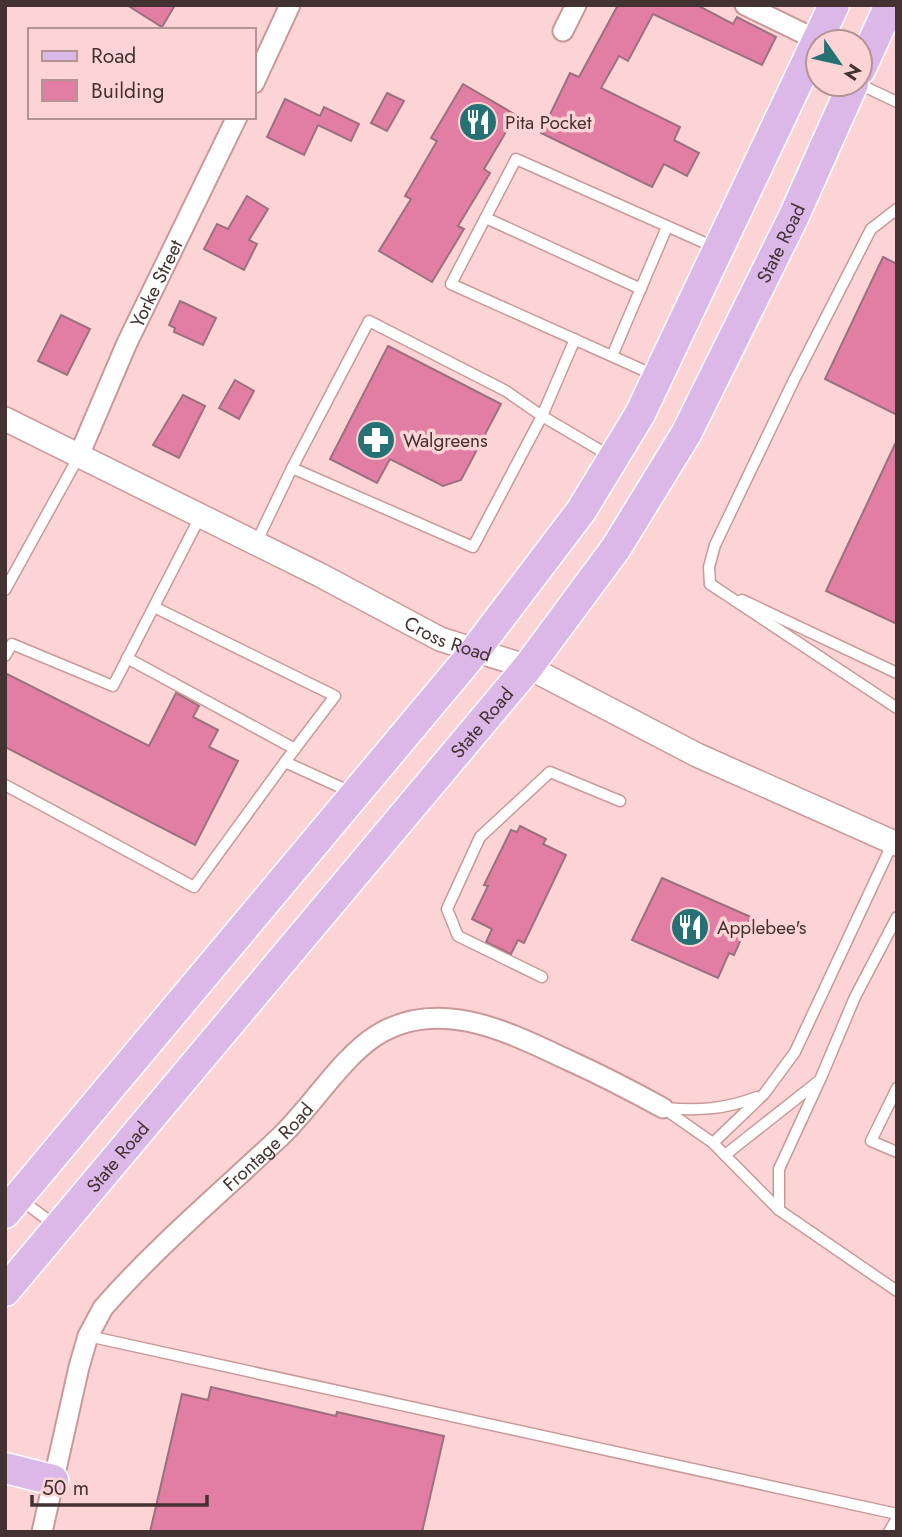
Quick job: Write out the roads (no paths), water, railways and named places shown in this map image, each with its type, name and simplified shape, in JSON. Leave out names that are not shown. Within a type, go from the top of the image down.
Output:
[{"type":"main road","points":[[824,28],[834,5]]},
{"type":"main road","points":[[874,40],[890,5]]},
{"type":"main road","points":[[10,1200],[474,652],[581,511],[658,376],[804,72]]},
{"type":"main road","name":"State Road","points":[[5,1291],[528,667],[616,548],[686,434],[794,216],[847,98]]},
{"type":"main road","points":[[5,1468],[53,1480]]},
{"type":"street","points":[[256,79],[290,5]]},
{"type":"street","points":[[563,31],[576,5]]},
{"type":"street","points":[[745,5],[804,34]]},
{"type":"street","name":"Yorke Street","points":[[80,453],[127,342],[236,119]]},
{"type":"street","name":"Cross Road","points":[[5,419],[80,453],[201,514],[440,639],[528,667],[696,755],[895,840]]},
{"type":"street","name":"Frontage Road","points":[[41,1532],[88,1336],[103,1308],[287,1130],[362,1048],[393,1028],[428,1019],[446,1018],[489,1026],[624,1087],[663,1108]]},
{"type":"lane","points":[[874,91],[897,102]]},
{"type":"lane","points":[[658,376],[451,284],[516,159],[718,249]]},
{"type":"lane","points":[[710,584],[709,567],[715,545],[794,380],[872,229],[897,209]]},
{"type":"lane","points":[[486,218],[640,289]]},
{"type":"lane","points":[[612,356],[667,227]]},
{"type":"lane","points":[[256,542],[369,321],[506,391],[613,458]]},
{"type":"lane","points":[[292,468],[473,547],[542,416],[575,339]]},
{"type":"lane","points":[[5,590],[80,453]]},
{"type":"lane","points":[[5,656],[12,644],[113,686],[201,514]]},
{"type":"lane","points":[[710,584],[897,673]]},
{"type":"lane","points":[[710,584],[897,708]]},
{"type":"lane","points":[[5,785],[194,887],[335,696],[153,607]]},
{"type":"lane","points":[[127,658],[295,749]]},
{"type":"lane","points":[[285,762],[355,794]]},
{"type":"lane","points":[[542,977],[458,936],[447,909],[480,837],[550,772],[620,801]]},
{"type":"lane","points":[[713,1143],[764,1094],[795,1052],[895,840]]},
{"type":"lane","points":[[779,1210],[779,1169],[855,997],[897,918]]},
{"type":"lane","points":[[725,1155],[820,1080]]},
{"type":"lane","points":[[897,1088],[871,1141],[897,1152]]},
{"type":"lane","points":[[663,1108],[700,1111],[731,1107],[764,1094]]},
{"type":"lane","points":[[663,1108],[713,1143],[779,1210],[897,1291]]},
{"type":"lane","points":[[10,1200],[58,1227]]},
{"type":"lane","points":[[88,1336],[897,1516],[889,1532]]},
{"type":"place","name":"Pita Pocket","points":[[478,122]]},
{"type":"place","name":"Walgreens","points":[[376,440]]},
{"type":"place","name":"Applebee's","points":[[690,927]]}]
